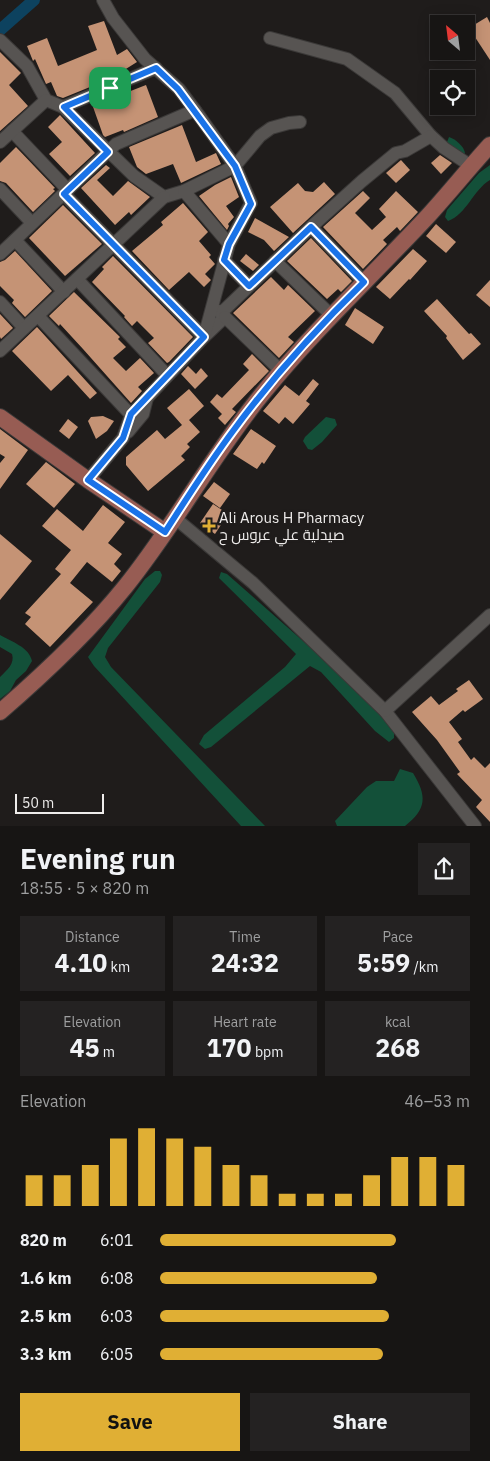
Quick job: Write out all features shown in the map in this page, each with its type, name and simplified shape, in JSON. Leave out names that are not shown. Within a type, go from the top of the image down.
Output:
[{"type":"main road","points":[[0,712],[50,669],[86,632],[126,586],[176,518],[232,432],[281,371],[331,315],[428,215],[490,145]]},
{"type":"main road","points":[[0,417],[165,532]]},
{"type":"street","points":[[103,0],[113,18],[145,58],[178,89],[235,166],[251,204],[229,244],[224,260],[219,312]]},
{"type":"street","points":[[270,38],[347,59],[395,93],[431,136],[444,148],[471,166]]},
{"type":"street","points":[[0,40],[27,66],[46,100],[64,107],[134,176],[164,197]]},
{"type":"street","points":[[64,107],[156,68]]},
{"type":"street","points":[[46,100],[4,137],[66,192],[204,337]]},
{"type":"street","points":[[0,254],[116,144],[194,110]]},
{"type":"street","points":[[0,351],[164,197],[184,191],[235,166],[264,132],[279,125],[300,122]]},
{"type":"street","points":[[123,438],[131,414],[204,337],[219,312],[362,181],[396,153],[405,151],[431,136]]},
{"type":"street","points":[[0,189],[32,223]]},
{"type":"street","points":[[184,191],[229,244]]},
{"type":"street","points":[[311,227],[364,282]]},
{"type":"street","points":[[15,240],[64,292]]},
{"type":"street","points":[[224,260],[249,286]]},
{"type":"street","points":[[275,261],[331,315]]},
{"type":"street","points":[[77,279],[167,375]]},
{"type":"street","points":[[0,302],[24,328]]},
{"type":"street","points":[[219,312],[281,371]]},
{"type":"street","points":[[38,316],[131,414]]},
{"type":"street","points":[[88,480],[143,414],[147,397]]},
{"type":"street","points":[[176,518],[253,583],[385,711],[475,826]]},
{"type":"street","points":[[385,711],[490,615]]},
{"type":"green space","points":[[449,137],[463,148],[465,153],[463,156],[450,147],[447,142]]},
{"type":"green space","points":[[490,165],[490,180],[484,184],[455,218],[448,221],[445,217],[447,210],[479,173]]},
{"type":"green space","points":[[326,417],[335,419],[337,425],[322,442],[312,450],[308,449],[303,441],[305,437]]},
{"type":"green space","points":[[155,571],[160,571],[162,575],[160,582],[108,648],[105,657],[111,667],[265,826],[241,826],[94,666],[88,657],[145,579]]},
{"type":"green space","points":[[221,572],[227,574],[320,656],[394,729],[394,738],[389,742],[375,731],[321,672],[310,666],[211,747],[205,749],[199,744],[204,735],[285,667],[296,654],[219,578]]},
{"type":"green space","points":[[0,635],[24,648],[32,661],[26,671],[16,680],[10,691],[0,699],[0,677],[10,667],[13,658],[12,654],[0,647]]},
{"type":"green space","points":[[400,769],[413,773],[421,789],[423,802],[418,814],[412,820],[405,826],[337,826],[335,821],[367,787],[376,781],[394,781]]},
{"type":"building","points":[[487,17],[490,23],[490,60],[475,37],[475,24]]},
{"type":"building","points":[[104,21],[117,55],[127,49],[137,62],[121,72],[122,74],[63,98],[57,96],[51,82],[46,84],[27,46],[47,38],[58,66],[97,50],[88,26]]},
{"type":"building","points":[[0,52],[21,73],[9,85],[28,106],[0,131]]},
{"type":"building","points":[[146,85],[158,117],[124,132],[123,130],[105,137],[92,104],[127,89],[128,92]]},
{"type":"building","points":[[60,115],[95,153],[70,176],[49,154],[62,142],[48,127]]},
{"type":"building","points":[[182,125],[196,162],[216,153],[221,164],[181,183],[173,164],[146,174],[137,167],[129,147]]},
{"type":"building","points":[[16,147],[55,188],[53,189],[55,191],[33,212],[6,183],[0,181],[0,163]]},
{"type":"building","points":[[440,155],[452,163],[441,174],[431,163]]},
{"type":"building","points":[[401,160],[410,170],[396,183],[386,173]]},
{"type":"building","points":[[106,165],[110,168],[97,180],[113,196],[128,181],[150,197],[131,215],[129,212],[115,225],[81,188]]},
{"type":"building","points":[[231,177],[239,197],[226,206],[234,217],[228,224],[227,230],[199,196]]},
{"type":"building","points":[[324,182],[335,194],[293,233],[270,207],[298,183],[305,191],[313,192]]},
{"type":"building","points":[[363,191],[370,198],[355,213],[372,230],[386,217],[379,209],[396,191],[418,212],[400,231],[397,227],[383,240],[387,244],[363,269],[323,227]]},
{"type":"building","points":[[183,203],[208,232],[199,241],[211,255],[209,257],[215,264],[205,274],[211,280],[204,287],[189,272],[169,290],[132,251],[163,225],[161,222]]},
{"type":"building","points":[[63,205],[102,244],[65,276],[29,238]]},
{"type":"building","points":[[255,218],[289,237],[274,251],[264,240],[248,232]]},
{"type":"building","points":[[436,224],[456,242],[446,253],[426,236]]},
{"type":"building","points":[[311,238],[352,281],[341,292],[338,289],[327,299],[287,261]]},
{"type":"building","points":[[413,249],[427,261],[390,299],[376,287]]},
{"type":"building","points":[[15,251],[52,291],[25,317],[12,303],[14,300],[0,286],[0,262]]},
{"type":"building","points":[[246,254],[259,265],[253,271],[240,261]]},
{"type":"building","points":[[113,256],[193,337],[169,362],[167,363],[148,343],[154,338],[137,321],[132,326],[125,316],[92,282],[104,269],[102,267]]},
{"type":"building","points":[[271,277],[284,290],[288,285],[315,311],[288,337],[294,342],[279,358],[233,313]]},
{"type":"building","points":[[490,280],[490,307],[476,295]]},
{"type":"building","points":[[74,292],[120,337],[118,339],[126,347],[113,358],[126,371],[140,358],[154,373],[138,387],[142,391],[131,403],[60,324],[59,326],[49,316]]},
{"type":"building","points":[[437,299],[469,334],[471,333],[481,344],[463,360],[446,338],[447,336],[424,311]]},
{"type":"building","points":[[355,308],[384,327],[373,344],[345,325]]},
{"type":"building","points":[[0,314],[13,328],[1,339],[0,337]]},
{"type":"building","points":[[37,327],[97,393],[90,399],[68,375],[51,391],[12,351]]},
{"type":"building","points":[[252,354],[269,371],[232,409],[236,412],[225,425],[218,418],[222,414],[210,402],[217,394],[222,398],[249,370],[243,364]]},
{"type":"building","points":[[188,366],[196,374],[201,368],[208,376],[195,389],[181,374]]},
{"type":"building","points":[[313,379],[319,384],[306,401],[310,404],[293,424],[285,417],[279,424],[263,411],[285,385],[299,396]]},
{"type":"building","points":[[189,389],[204,406],[189,420],[200,432],[187,444],[190,447],[181,456],[185,460],[148,491],[126,465],[126,457],[157,430],[165,439],[182,425],[167,408]]},
{"type":"building","points":[[103,416],[114,421],[107,431],[96,439],[88,421],[91,417]]},
{"type":"building","points":[[68,419],[78,427],[69,439],[59,431]]},
{"type":"building","points":[[0,429],[28,450],[0,489],[0,463],[5,457],[0,454]]},
{"type":"building","points":[[251,429],[276,446],[264,464],[262,462],[257,469],[233,454]]},
{"type":"building","points":[[46,462],[75,484],[54,508],[26,484]]},
{"type":"building","points":[[214,482],[230,494],[220,508],[203,496]]},
{"type":"building","points":[[213,504],[228,514],[215,534],[200,523]]},
{"type":"building","points":[[103,505],[125,522],[108,543],[122,554],[114,564],[121,571],[112,582],[87,562],[70,583],[93,602],[50,647],[25,624],[31,617],[25,613],[61,574],[55,569],[71,550],[42,526],[57,509],[83,531]]},
{"type":"building","points":[[0,534],[32,561],[0,600]]},
{"type":"building","points":[[469,680],[483,699],[465,712],[463,710],[449,722],[462,739],[458,742],[471,760],[474,757],[485,768],[490,763],[490,822],[476,807],[482,800],[457,774],[460,772],[437,740],[412,712],[431,696],[439,705]]},
{"type":"waterway","points":[[0,30],[34,0]]},
{"type":"place","name":"Ali Arous H Pharmacy صيدلية علي عروس ح","points":[[209,526]]},
{"type":"route","points":[[156,68],[178,89],[235,166],[251,204],[229,244],[224,260],[249,286],[311,227],[364,282],[331,315],[263,392],[232,432],[165,532],[88,480],[123,438],[131,414],[204,337],[64,194],[108,152],[64,107],[110,88],[156,68]]}]
